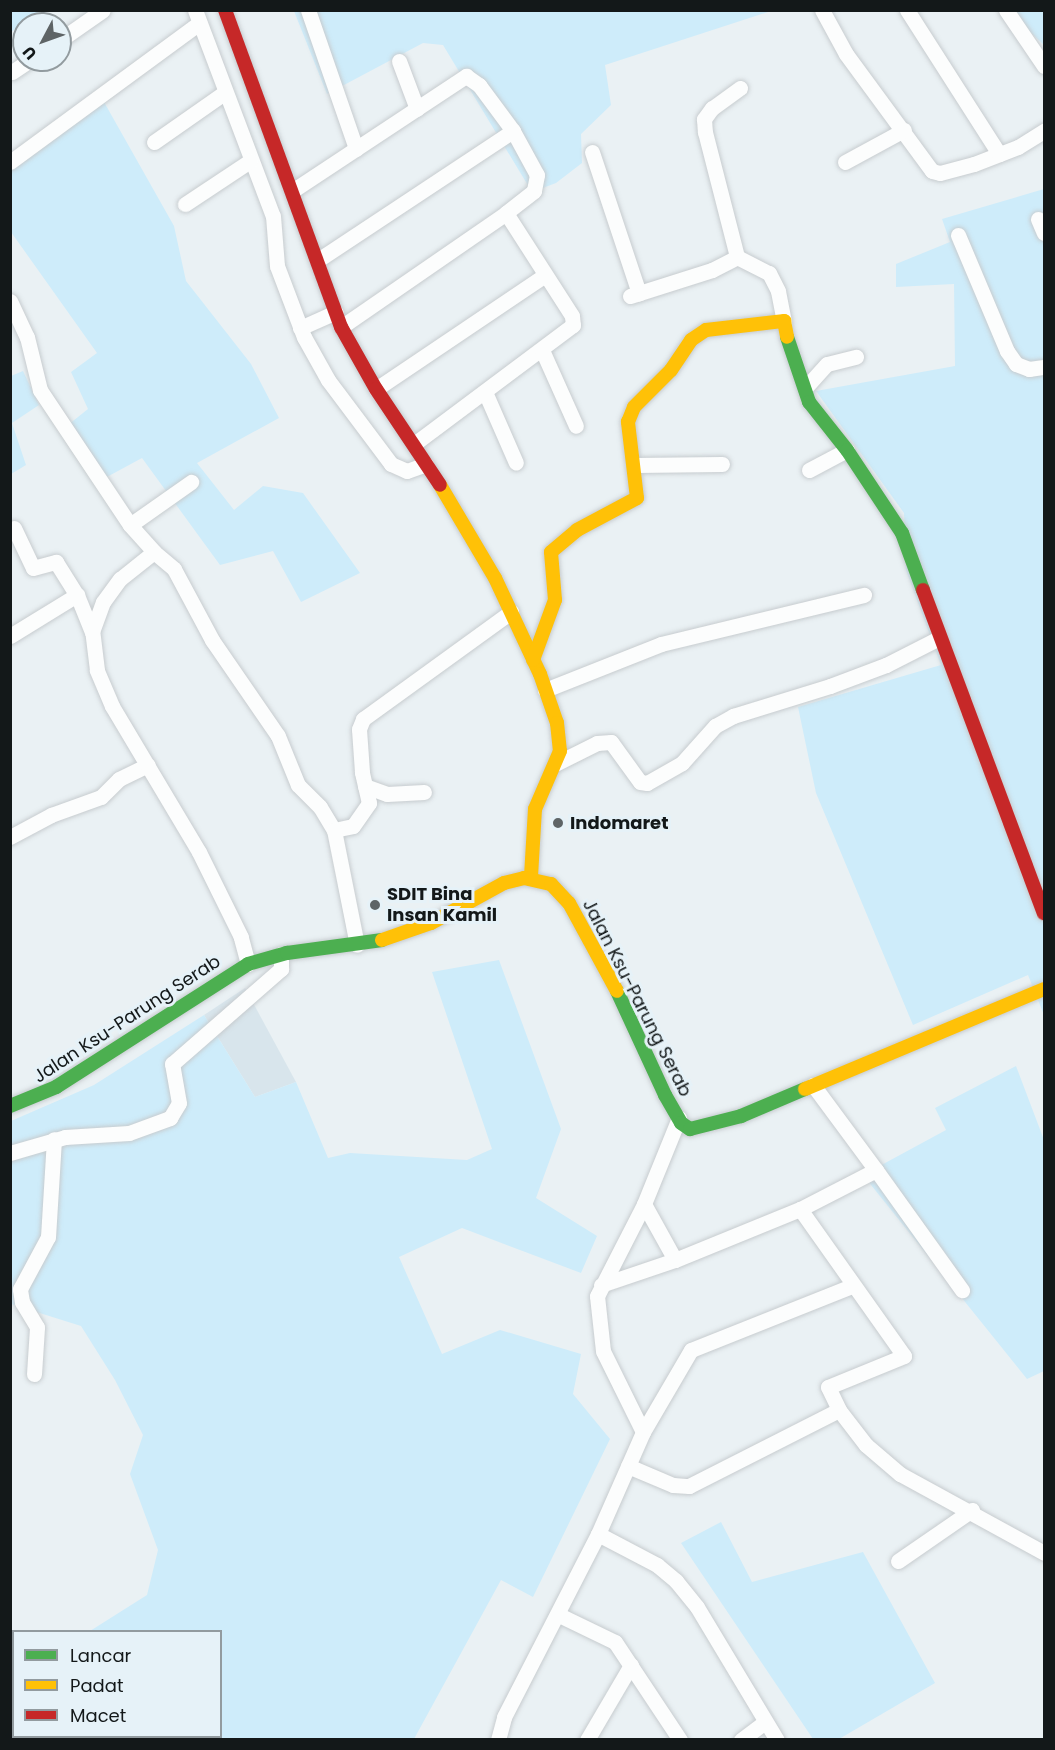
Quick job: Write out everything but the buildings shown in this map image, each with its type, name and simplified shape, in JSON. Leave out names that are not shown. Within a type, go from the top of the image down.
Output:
[{"type":"street","points":[[72,32],[103,10]]},
{"type":"street","points":[[225,10],[339,319],[376,389],[414,444],[495,578],[545,690],[560,735],[555,764],[535,809],[531,877]]},
{"type":"street","points":[[308,10],[356,149]]},
{"type":"street","points":[[822,10],[846,54],[935,173],[999,154],[1044,131]]},
{"type":"street","points":[[907,10],[999,154]]},
{"type":"street","points":[[1006,10],[1044,66]]},
{"type":"street","points":[[10,162],[197,16],[224,93],[273,216],[277,266],[300,328],[328,380],[391,464],[407,471],[426,464]]},
{"type":"street","points":[[399,62],[417,109]]},
{"type":"street","points":[[292,191],[417,109],[454,81],[470,77],[513,131],[533,167],[537,183],[530,195],[506,213],[339,319],[300,328]]},
{"type":"street","points":[[740,88],[712,108],[704,119],[737,257],[769,273],[778,291],[792,360],[806,387],[809,402],[847,450],[902,533],[939,638],[1044,913]]},
{"type":"street","points":[[154,142],[224,93]]},
{"type":"street","points":[[845,162],[904,130]]},
{"type":"street","points":[[318,260],[513,131]]},
{"type":"street","points":[[592,152],[634,295],[712,270],[737,257]]},
{"type":"street","points":[[185,204],[250,161]]},
{"type":"street","points":[[414,444],[542,350],[570,328],[574,320],[506,213]]},
{"type":"street","points":[[1038,219],[1044,233]]},
{"type":"street","points":[[958,235],[1007,351],[1016,364],[1029,369],[1044,367]]},
{"type":"street","points":[[376,389],[545,275]]},
{"type":"street","points":[[10,301],[27,337],[40,390],[130,525],[154,552],[174,569],[212,640],[278,736],[298,785],[320,807],[334,830],[357,945]]},
{"type":"street","points":[[533,660],[555,600],[549,556],[577,530],[635,501],[635,465],[629,416],[671,370],[691,340],[717,327],[784,321]]},
{"type":"street","points":[[542,350],[576,426]]},
{"type":"street","points":[[806,387],[827,364],[856,357]]},
{"type":"street","points":[[485,392],[516,463]]},
{"type":"street","points":[[809,470],[847,450]]},
{"type":"street","points":[[635,465],[722,464]]},
{"type":"street","points":[[130,525],[191,482]]},
{"type":"street","points":[[14,528],[33,568],[56,562],[77,595],[92,632],[104,688],[207,869],[241,937],[248,964]]},
{"type":"street","points":[[92,632],[110,591],[154,552]]},
{"type":"street","points":[[10,636],[77,595]]},
{"type":"street","points":[[545,690],[662,644],[864,595]]},
{"type":"street","points":[[334,830],[353,826],[369,803],[359,729],[363,719],[511,612]]},
{"type":"street","points":[[555,764],[597,743],[610,742],[640,782],[647,783],[682,763],[715,726],[733,716],[830,686],[886,665],[939,638]]},
{"type":"street","points":[[10,837],[45,818],[101,797],[119,779],[148,765]]},
{"type":"street","points":[[365,786],[387,794],[424,792]]},
{"type":"street","name":"Jalan Ksu-Parung Serab","points":[[10,1106],[56,1087],[248,964],[281,954],[357,945],[413,931],[504,883],[531,877],[551,884],[569,903],[636,1026],[679,1118],[685,1126],[702,1129],[1044,989]]},
{"type":"street","points":[[10,1153],[54,1139],[129,1132],[170,1118],[179,1103],[172,1064],[281,969],[281,954]]},
{"type":"street","points":[[813,1085],[962,1290]]},
{"type":"street","points":[[643,1432],[603,1351],[597,1326],[601,1285],[644,1204],[679,1118]]},
{"type":"street","points":[[34,1374],[37,1327],[22,1302],[20,1289],[48,1237],[54,1139]]},
{"type":"street","points":[[601,1285],[675,1260],[800,1209],[876,1170]]},
{"type":"street","points":[[644,1204],[675,1260]]},
{"type":"street","points":[[800,1209],[852,1286],[904,1356],[828,1387],[839,1410],[884,1462],[1044,1553]]},
{"type":"street","points":[[498,1740],[504,1717],[559,1614],[598,1534],[643,1432],[691,1350],[852,1286]]},
{"type":"street","points":[[628,1466],[673,1485],[689,1486],[839,1410]]},
{"type":"street","points":[[898,1561],[972,1510]]},
{"type":"street","points":[[598,1534],[657,1564],[676,1581],[697,1607],[777,1740]]},
{"type":"street","points":[[559,1614],[608,1636],[631,1665],[680,1740]]},
{"type":"street","points":[[586,1740],[631,1665]]},
{"type":"street","points":[[741,1740],[765,1722]]},
{"type":"shaded area","points":[[11,10],[40,10],[39,12],[12,12],[11,32]]},
{"type":"shaded area","points":[[294,11],[771,11],[605,65],[611,105],[581,134],[582,163],[556,183],[532,192],[443,45],[423,43],[327,94]]},
{"type":"shaded area","points":[[1008,11],[1044,11],[1044,45]]},
{"type":"shaded area","points":[[104,102],[174,226],[186,281],[251,364],[279,418],[197,463],[234,510],[263,486],[303,493],[360,573],[301,602],[273,551],[220,565],[142,458],[105,478],[68,425],[88,409],[71,372],[97,353],[11,232],[10,171]]},
{"type":"shaded area","points":[[1044,189],[1044,1015],[1028,975],[913,1025],[816,793],[798,707],[941,665],[906,570],[904,513],[816,391],[955,366],[954,284],[896,287],[896,264],[950,242],[942,219]]},
{"type":"shaded area","points":[[23,371],[39,405],[12,423],[26,465],[11,474],[11,376]]},
{"type":"shaded area","points":[[499,960],[561,1129],[536,1198],[597,1236],[581,1273],[462,1228],[399,1257],[442,1354],[500,1330],[581,1354],[573,1394],[610,1439],[533,1597],[501,1580],[414,1739],[105,1739],[222,1738],[222,1630],[92,1630],[147,1595],[158,1550],[130,1474],[143,1435],[115,1380],[81,1326],[11,1304],[11,1121],[94,1085],[204,1015],[255,1097],[296,1082],[328,1158],[350,1153],[467,1160],[492,1149],[432,972]]},
{"type":"shaded area","points":[[245,988],[296,1082],[255,1097],[204,1015]]},
{"type":"shaded area","points":[[1016,1066],[1044,1140],[1044,1371],[1027,1379],[863,1175],[946,1130],[935,1108]]},
{"type":"shaded area","points":[[721,1522],[752,1582],[863,1552],[935,1683],[839,1739],[813,1739],[681,1543]]},
{"type":"traffic: fast","points":[[787,337],[809,402],[847,450],[902,533],[923,590]]},
{"type":"traffic: fast","points":[[10,1106],[56,1087],[248,964],[287,953],[382,940]]},
{"type":"traffic: fast","points":[[617,991],[665,1095],[681,1123],[690,1129],[741,1116],[805,1089]]},
{"type":"traffic: slow","points":[[533,660],[555,600],[551,552],[577,530],[637,498],[628,422],[634,407],[671,370],[691,340],[706,330],[784,321],[787,337]]},
{"type":"traffic: slow","points":[[440,485],[495,578],[540,674],[557,723],[560,751],[535,809],[531,877]]},
{"type":"traffic: slow","points":[[382,940],[431,923],[504,883],[524,878],[551,884],[569,903],[617,991]]},
{"type":"traffic: slow","points":[[805,1089],[1044,989]]},
{"type":"traffic: jam","points":[[225,10],[341,327],[376,389],[440,485]]},
{"type":"traffic: jam","points":[[923,590],[1044,913]]},
{"type":"place","name":"Indomaret","points":[[558,823]]},
{"type":"place","name":"SDIT Bina Insan Kamil","points":[[375,905]]}]
